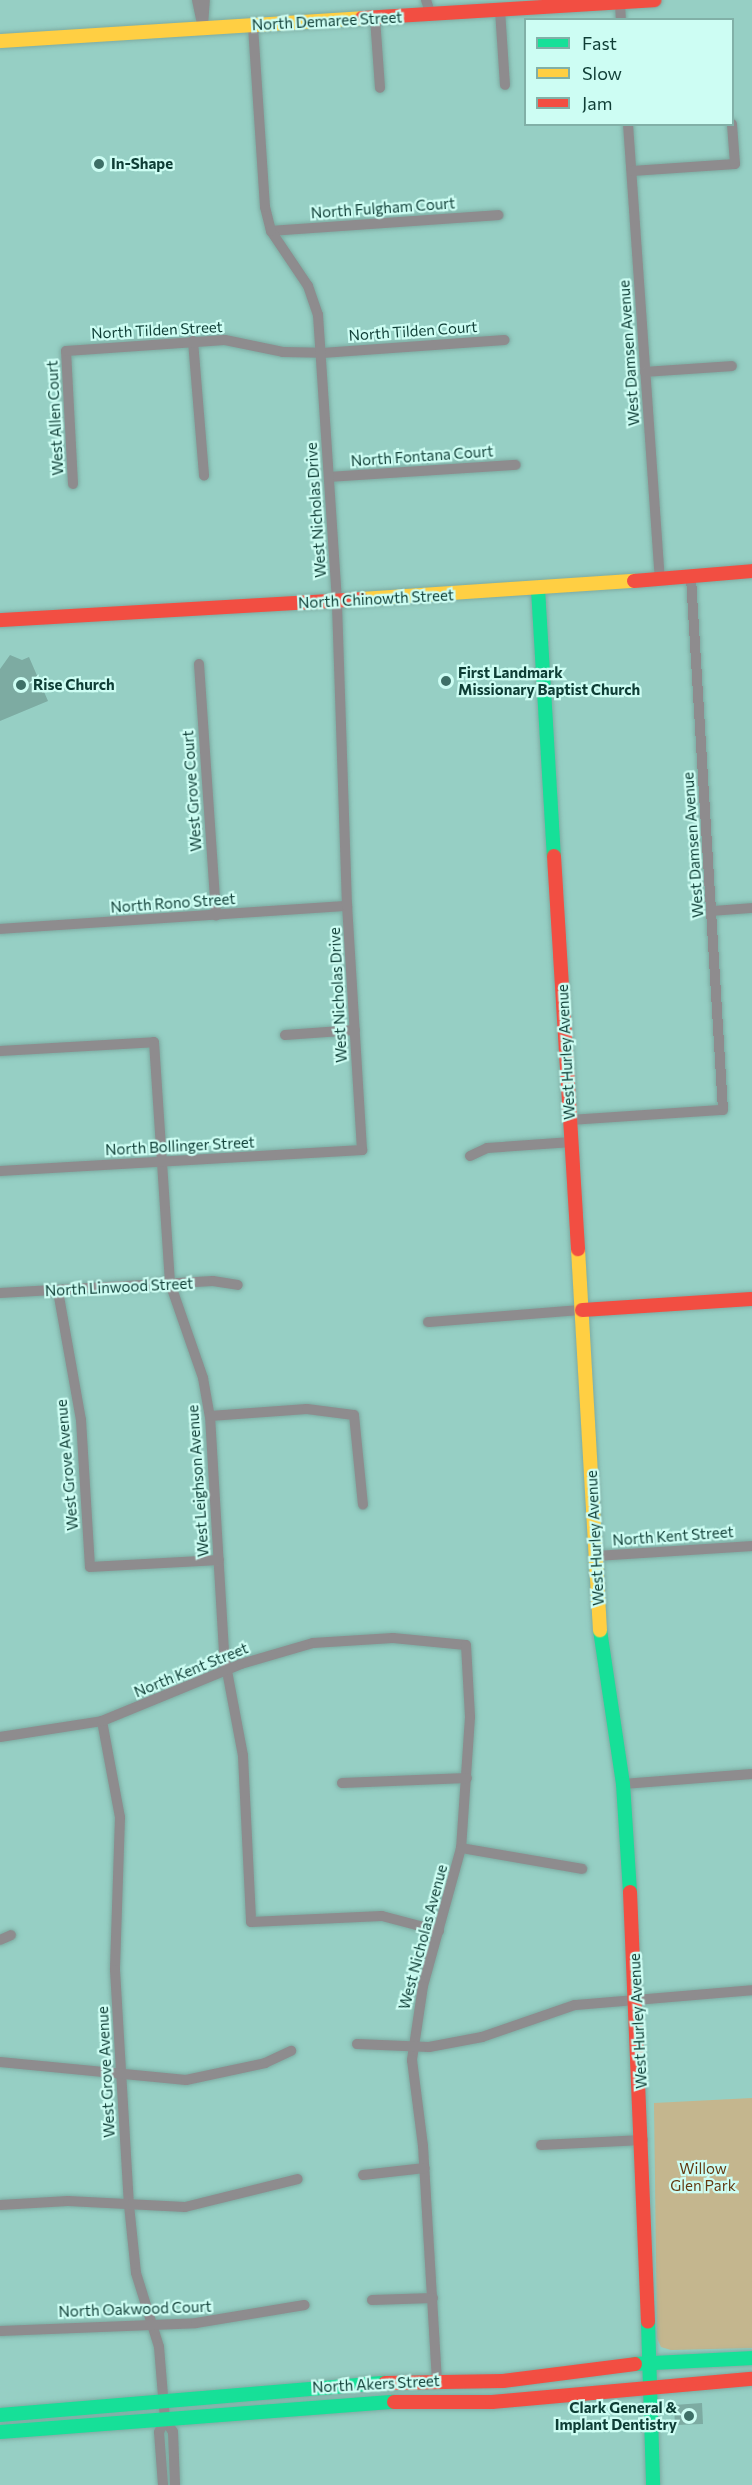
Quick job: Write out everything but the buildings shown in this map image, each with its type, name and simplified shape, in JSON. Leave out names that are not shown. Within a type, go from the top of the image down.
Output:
[{"type":"street","points":[[197,0],[203,29]]},
{"type":"street","points":[[203,29],[205,0]]},
{"type":"street","points":[[426,0],[431,15]]},
{"type":"street","points":[[431,15],[433,0]]},
{"type":"street","name":"North Demaree Street","points":[[0,41],[654,0]]},
{"type":"street","points":[[620,3],[621,18]]},
{"type":"street","points":[[500,10],[505,85]]},
{"type":"street","points":[[375,18],[380,88]]},
{"type":"street","name":"West Nicholas Drive","points":[[253,26],[265,207],[271,231],[308,286],[318,315],[322,353],[337,602],[347,906],[362,1150]]},
{"type":"street","name":"West Damsen Avenue","points":[[628,126],[660,579]]},
{"type":"street","points":[[632,171],[735,164],[732,126]]},
{"type":"street","name":"North Fulgham Court","points":[[271,231],[498,215]]},
{"type":"street","name":"North Tilden Court","points":[[322,353],[505,340]]},
{"type":"street","points":[[193,341],[204,476]]},
{"type":"street","name":"North Tilden Street","points":[[66,351],[193,341],[322,353]]},
{"type":"street","name":"West Allen Court","points":[[66,351],[74,484]]},
{"type":"street","points":[[645,372],[732,366]]},
{"type":"street","name":"North Fontana Court","points":[[329,477],[516,465]]},
{"type":"street","name":"North Chinowth Street","points":[[0,620],[538,589],[691,578],[752,571]]},
{"type":"street","name":"West Damsen Avenue","points":[[570,1120],[723,1110],[691,578]]},
{"type":"street","name":"West Hurley Avenue","points":[[538,589],[597,1556],[606,1683],[623,1784],[637,1998],[643,2140],[647,2363],[653,2485]]},
{"type":"street","name":"West Grove Court","points":[[199,664],[216,915]]},
{"type":"street","name":"North Rono Street","points":[[0,929],[347,906]]},
{"type":"street","points":[[712,910],[752,908]]},
{"type":"street","points":[[285,1035],[355,1030]]},
{"type":"street","name":"West Leighson Avenue","points":[[0,1051],[154,1042],[170,1283],[203,1378],[210,1416],[226,1671],[243,1756],[251,1922],[382,1916],[439,1931]]},
{"type":"street","points":[[470,1156],[487,1149],[572,1142]]},
{"type":"street","name":"North Bollinger Street","points":[[0,1171],[362,1150]]},
{"type":"street","name":"North Linwood Street","points":[[0,1293],[170,1283],[238,1285]]},
{"type":"street","name":"West Grove Avenue","points":[[58,1291],[81,1420],[90,1567],[219,1560]]},
{"type":"street","points":[[428,1322],[752,1299]]},
{"type":"street","points":[[210,1416],[347,1412],[357,1423],[363,1505]]},
{"type":"street","name":"North Kent Street","points":[[597,1556],[752,1546]]},
{"type":"street","name":"North Kent Street","points":[[0,1737],[102,1721],[226,1671],[313,1643],[353,1638],[466,1645]]},
{"type":"street","name":"West Nicholas Avenue","points":[[437,2380],[425,2168],[415,2103],[413,2048],[423,1986],[461,1848],[467,1778],[466,1645]]},
{"type":"street","name":"West Grove Avenue","points":[[102,1721],[120,1817],[115,1970],[129,2205],[136,2273],[151,2324],[165,2420]]},
{"type":"street","points":[[623,1784],[752,1774]]},
{"type":"street","points":[[342,1783],[467,1778]]},
{"type":"street","points":[[461,1848],[582,1869]]},
{"type":"street","points":[[357,2044],[413,2048],[463,2042],[575,2005],[752,1990]]},
{"type":"street","points":[[0,2062],[122,2076],[196,2078],[265,2063],[291,2051]]},
{"type":"street","points":[[541,2145],[643,2140]]},
{"type":"street","points":[[363,2175],[425,2168]]},
{"type":"street","points":[[0,2205],[68,2201],[185,2207],[298,2179]]},
{"type":"street","points":[[372,2300],[433,2298]]},
{"type":"street","name":"North Oakwood Court","points":[[0,2331],[196,2323],[305,2305]]},
{"type":"street","name":"North Akers Street","points":[[0,2415],[163,2400],[437,2380],[504,2381],[647,2363],[752,2358]]},
{"type":"street","name":"North Akers Street","points":[[0,2432],[407,2401],[492,2402],[648,2385],[752,2379]]},
{"type":"street","points":[[163,2485],[159,2432],[165,2420],[173,2432],[175,2485]]},
{"type":"green space","name":"Willow Glen Park","points":[[752,2098],[752,2348],[671,2350],[661,2347],[657,2338],[654,2103]]},
{"type":"traffic: fast","points":[[538,589],[554,856]]},
{"type":"traffic: fast","points":[[600,1630],[623,1784],[630,1892]]},
{"type":"traffic: fast","points":[[648,2322],[653,2485]]},
{"type":"traffic: fast","points":[[635,2364],[752,2358]]},
{"type":"traffic: fast","points":[[0,2415],[385,2383]]},
{"type":"traffic: fast","points":[[0,2432],[394,2402]]},
{"type":"traffic: slow","points":[[0,41],[362,18]]},
{"type":"traffic: slow","points":[[361,599],[634,581]]},
{"type":"traffic: slow","points":[[578,1249],[600,1630]]},
{"type":"traffic: jam","points":[[362,18],[654,0]]},
{"type":"traffic: jam","points":[[634,581],[752,571]]},
{"type":"traffic: jam","points":[[0,620],[361,599]]},
{"type":"traffic: jam","points":[[554,856],[578,1249]]},
{"type":"traffic: jam","points":[[582,1310],[752,1299]]},
{"type":"traffic: jam","points":[[630,1892],[648,2322]]},
{"type":"traffic: jam","points":[[385,2383],[503,2381],[635,2364]]},
{"type":"traffic: jam","points":[[394,2402],[492,2402],[752,2379]]},
{"type":"place","name":"In-Shape","points":[[99,164]]},
{"type":"place","name":"First Landmark Missionary Baptist Church","points":[[446,681]]},
{"type":"place","name":"Rise Church","points":[[21,685]]},
{"type":"place","name":"Clark General & Implant Dentistry","points":[[689,2416]]}]
